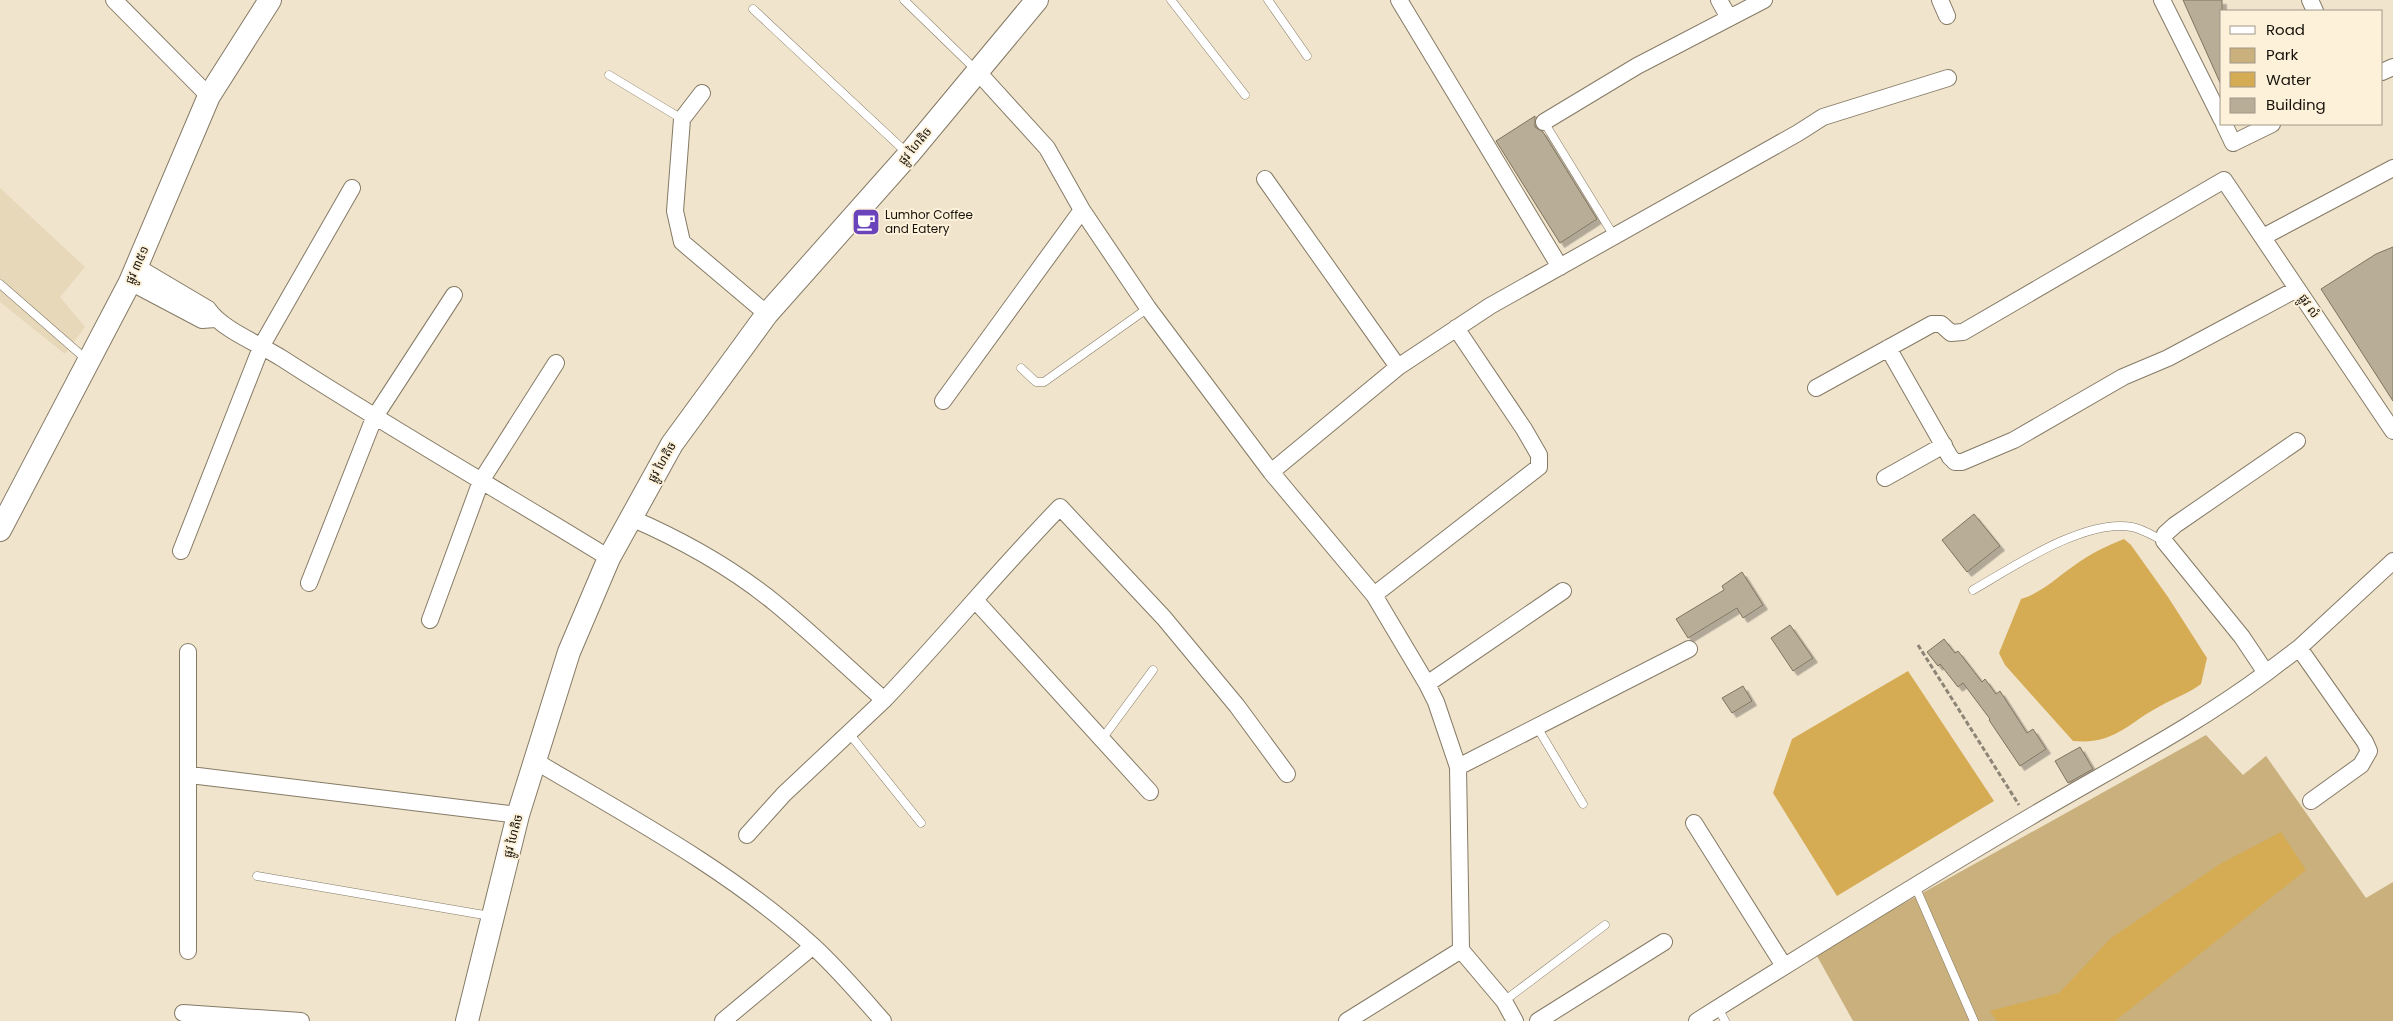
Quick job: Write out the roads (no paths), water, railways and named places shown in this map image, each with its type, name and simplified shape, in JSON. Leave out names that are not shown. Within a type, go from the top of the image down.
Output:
[{"type":"street","points":[[114,0],[209,96]]},
{"type":"street","name":"ផ្លូវ ៣៥១","points":[[0,530],[133,275],[209,96],[270,0]]},
{"type":"street","name":"ផ្លូវ ហៃតិច","points":[[467,1021],[518,816],[569,652],[609,558],[672,444],[767,314],[909,154],[1037,0]]},
{"type":"street","points":[[1399,0],[1560,267]]},
{"type":"street","points":[[1719,0],[1729,18]]},
{"type":"street","points":[[1544,122],[1637,66],[1764,0]]},
{"type":"street","points":[[1940,0],[1947,16]]},
{"type":"street","points":[[2162,0],[2220,116]]},
{"type":"street","points":[[977,71],[1047,148],[1082,210],[1148,308],[1270,472],[1374,595],[1428,684],[1458,767],[1461,950],[1504,1001],[1515,1021]]},
{"type":"street","points":[[1270,472],[1398,367],[1490,306],[1798,133],[1823,117],[1948,78]]},
{"type":"street","points":[[702,93],[682,119],[675,211],[682,242],[767,314]]},
{"type":"street","points":[[2224,125],[2233,142],[2270,125]]},
{"type":"street","points":[[2263,237],[2393,168]]},
{"type":"street","points":[[1265,179],[1398,367]]},
{"type":"street","name":"ផ្លូវ លំ","points":[[1888,348],[1932,324],[1941,324],[1952,333],[1963,332],[2224,180],[2393,431]]},
{"type":"street","points":[[181,551],[262,345],[352,188]]},
{"type":"street","points":[[943,401],[1082,210]]},
{"type":"street","points":[[133,275],[202,320],[216,320],[262,345],[374,418],[609,558]]},
{"type":"street","points":[[1816,388],[1888,348],[1955,462],[1962,462],[2014,440],[2123,377],[2168,358],[2297,288]]},
{"type":"street","points":[[309,583],[374,418],[454,295]]},
{"type":"street","points":[[1374,595],[1539,467],[1539,455],[1524,429],[1456,328]]},
{"type":"street","points":[[430,620],[481,481],[556,363]]},
{"type":"street","points":[[2266,673],[2242,637],[2164,541],[2168,530],[2297,441]]},
{"type":"street","points":[[1885,478],[1944,445]]},
{"type":"street","points":[[747,835],[784,794],[884,700],[1010,559],[1060,507],[1164,618],[1237,706],[1287,774]]},
{"type":"street","points":[[631,518],[663,532],[722,564],[775,602],[884,700]]},
{"type":"street","points":[[1698,1021],[1721,1015],[1784,966],[2027,818],[2231,699],[2299,648],[2393,561]]},
{"type":"street","points":[[1428,684],[1563,591]]},
{"type":"street","points":[[975,600],[1150,792]]},
{"type":"street","points":[[2299,648],[2365,742],[2369,751],[2361,765],[2311,801]]},
{"type":"street","points":[[1458,767],[1689,649]]},
{"type":"street","points":[[188,652],[190,775],[188,951]]},
{"type":"street","points":[[535,761],[707,865],[752,897],[812,946],[883,1021]]},
{"type":"street","points":[[190,775],[518,816]]},
{"type":"street","points":[[1694,823],[1784,966]]},
{"type":"street","points":[[1538,1021],[1664,942]]},
{"type":"street","points":[[723,1021],[812,946]]},
{"type":"street","points":[[1347,1021],[1461,950]]},
{"type":"street","points":[[183,1013],[301,1021]]},
{"type":"lane","points":[[904,0],[977,71]]},
{"type":"lane","points":[[1170,0],[1245,95]]},
{"type":"lane","points":[[1268,0],[1308,56]]},
{"type":"lane","points":[[753,9],[909,154]]},
{"type":"lane","points":[[609,75],[682,119]]},
{"type":"lane","points":[[1544,122],[1614,236]]},
{"type":"lane","points":[[0,284],[88,362]]},
{"type":"lane","points":[[1020,368],[1036,382],[1044,382],[1148,308]]},
{"type":"lane","points":[[1973,590],[2072,536],[2105,528],[2133,527],[2164,541]]},
{"type":"lane","points":[[1102,739],[1153,670]]},
{"type":"lane","points":[[1537,727],[1583,804]]},
{"type":"lane","points":[[848,732],[921,823]]},
{"type":"lane","points":[[257,876],[492,916]]},
{"type":"lane","points":[[1915,886],[1974,1021]]},
{"type":"lane","points":[[1504,1001],[1605,925]]},
{"type":"water","points":[[2124,539],[2131,545],[2168,597],[2207,658],[2201,684],[2111,736],[2088,741],[2073,741],[2005,665],[1999,653],[2021,599],[2043,589],[2092,554]]},
{"type":"water","points":[[1908,671],[1994,801],[1837,896],[1773,793],[1792,739]]},
{"type":"water","points":[[2281,832],[2306,870],[2115,1021],[1997,1021],[1990,1011],[2059,993],[2111,938],[2220,864]]},
{"type":"place","name":"Lumhor Coffee and Eatery","points":[[866,222]]}]
